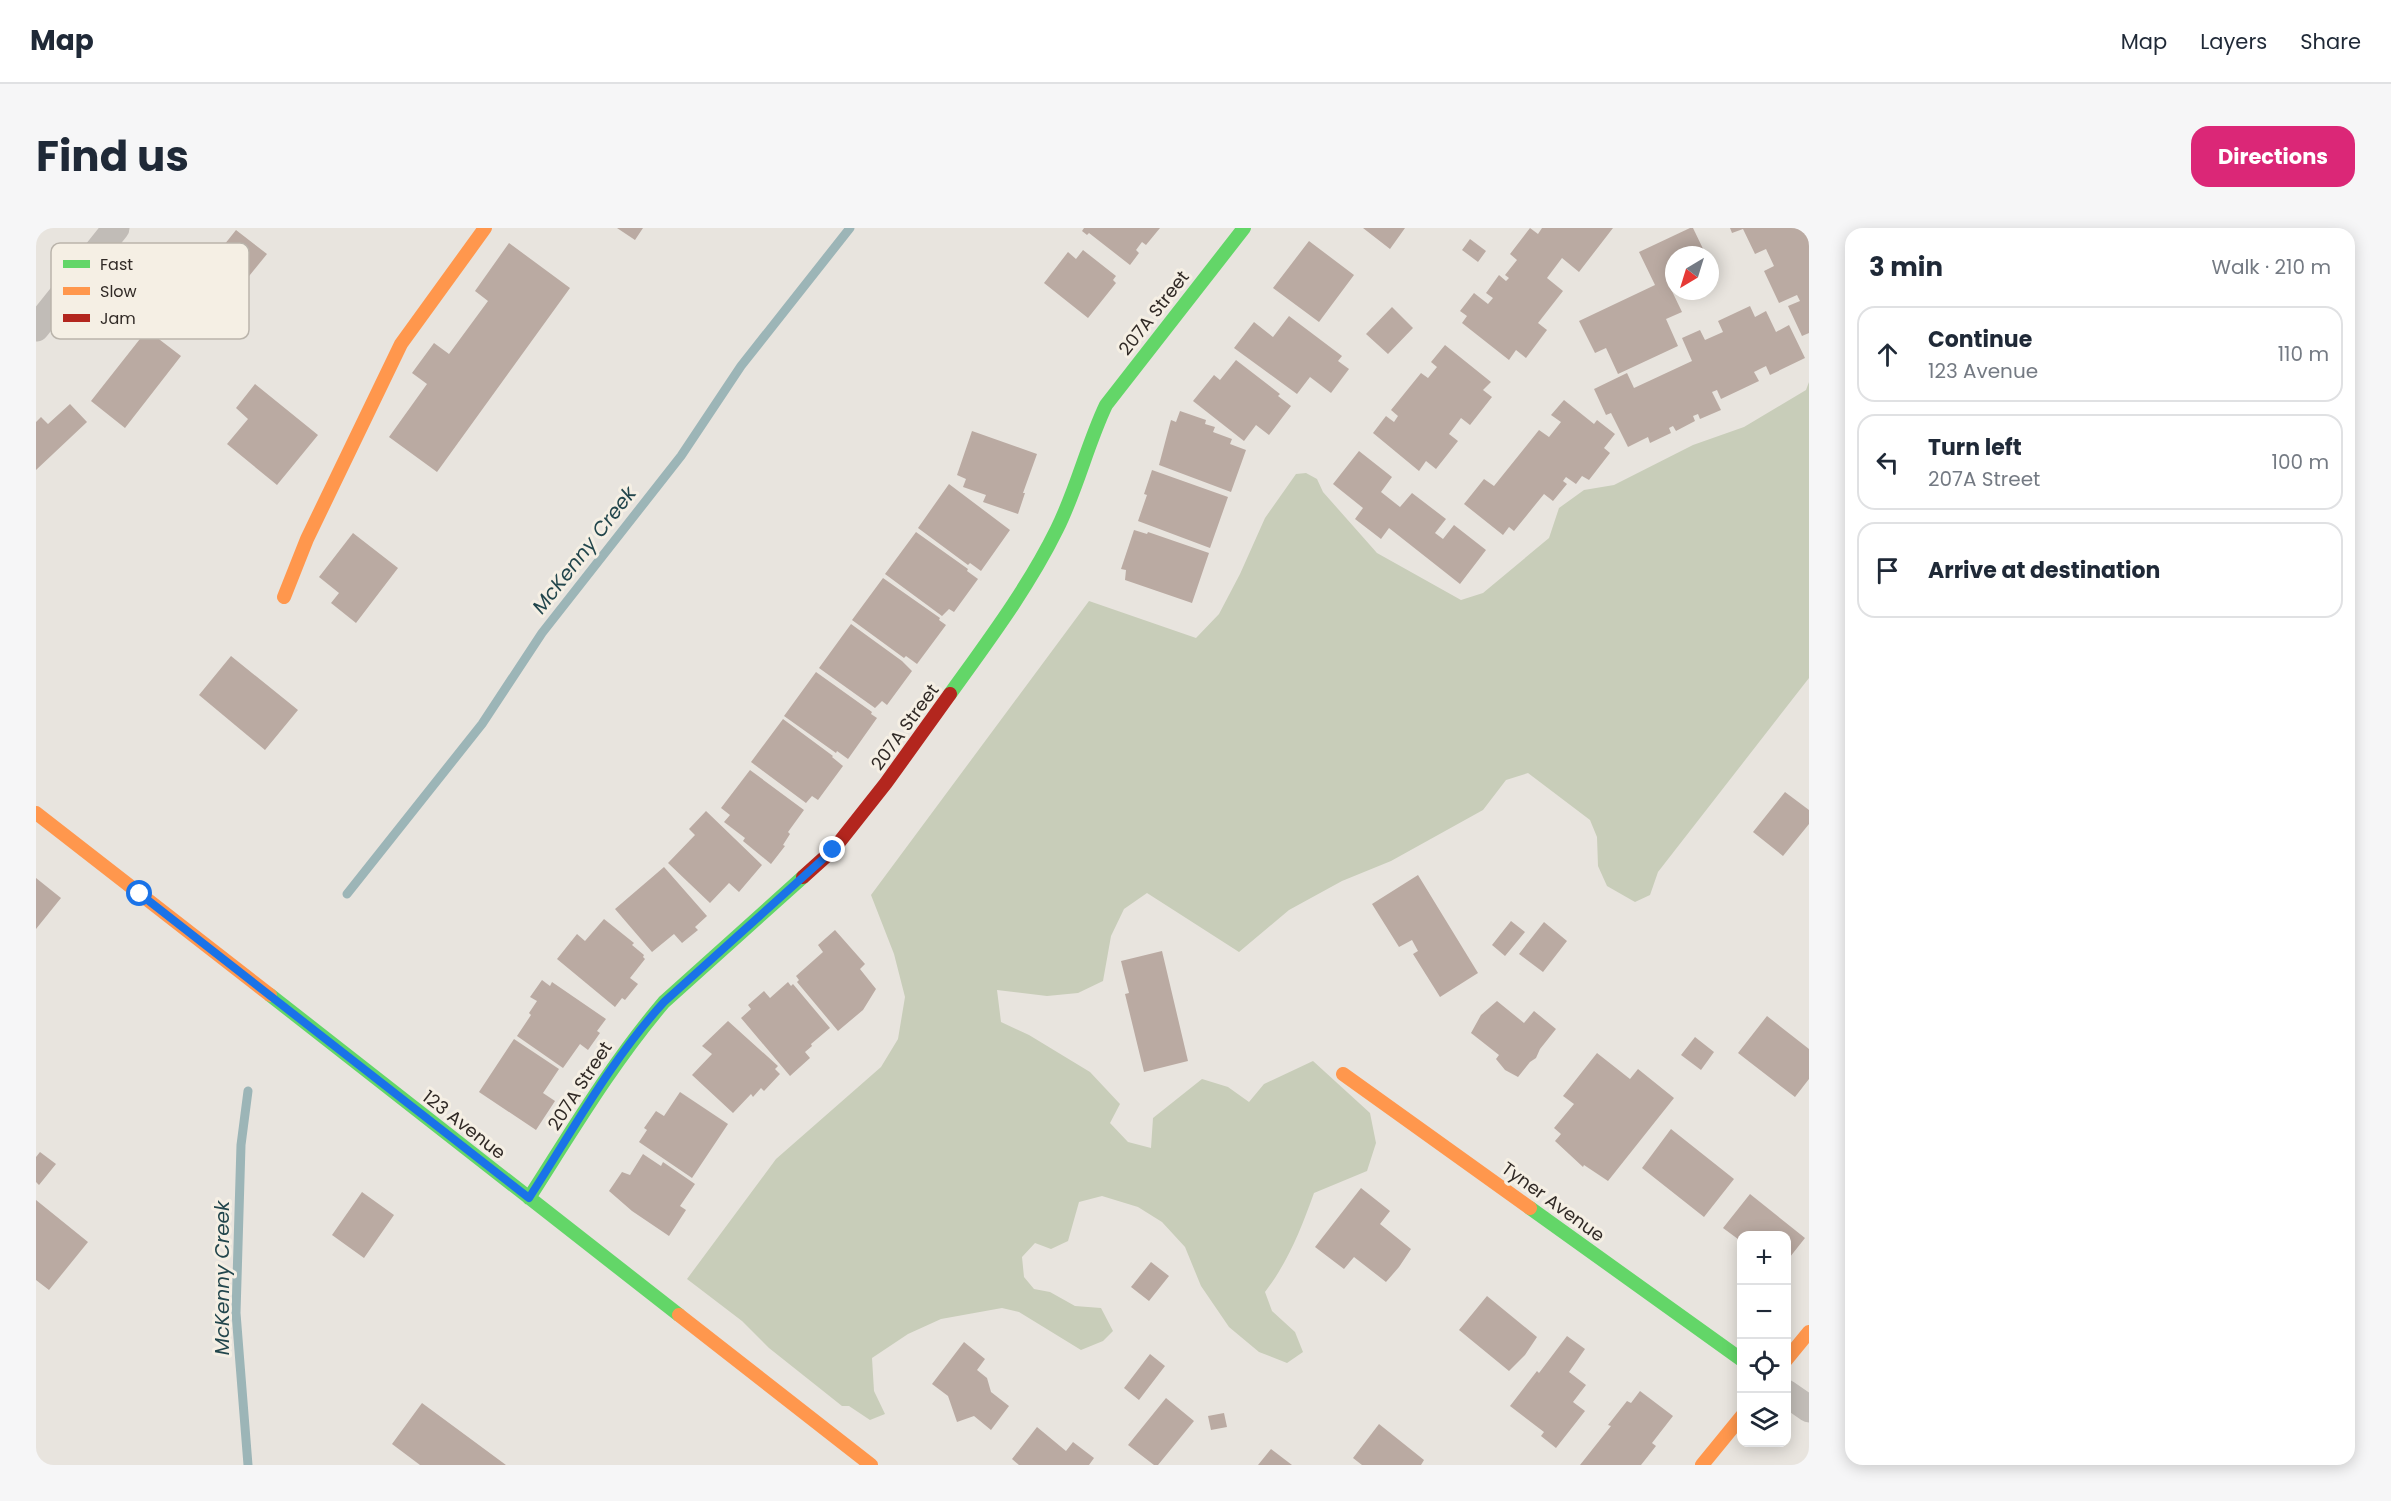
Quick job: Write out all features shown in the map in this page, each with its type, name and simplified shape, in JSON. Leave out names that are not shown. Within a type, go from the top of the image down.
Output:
[{"type":"street","points":[[104,243],[116,228]]},
{"type":"street","points":[[284,597],[307,539],[401,344],[485,228]]},
{"type":"street","name":"207A Street","points":[[529,1198],[621,1054],[641,1027],[664,1002],[833,850],[886,783],[1022,595],[1058,527],[1094,430],[1106,405],[1244,228]]},
{"type":"street","points":[[36,328],[51,309]]},
{"type":"street","name":"123 Avenue","points":[[36,813],[871,1465]]},
{"type":"street","name":"Tyner Avenue","points":[[1343,1074],[1737,1356]]},
{"type":"street","points":[[1791,1354],[1809,1332]]},
{"type":"street","points":[[1791,1396],[1809,1409]]},
{"type":"street","points":[[1702,1465],[1737,1422]]},
{"type":"green space","points":[[1809,382],[1809,678],[1658,872],[1650,895],[1635,902],[1607,886],[1598,866],[1597,837],[1590,820],[1528,773],[1506,780],[1483,810],[1391,861],[1342,881],[1289,910],[1239,952],[1147,893],[1124,909],[1111,936],[1103,981],[1078,993],[1047,996],[997,990],[1001,1022],[1029,1035],[1090,1072],[1120,1104],[1110,1123],[1128,1142],[1151,1148],[1153,1118],[1202,1079],[1228,1087],[1249,1102],[1264,1084],[1313,1061],[1370,1113],[1376,1143],[1367,1171],[1314,1193],[1293,1245],[1281,1269],[1265,1292],[1272,1311],[1295,1332],[1303,1352],[1287,1363],[1259,1352],[1229,1327],[1201,1286],[1185,1247],[1162,1222],[1138,1207],[1102,1196],[1079,1202],[1068,1241],[1051,1249],[1035,1243],[1022,1257],[1024,1277],[1034,1289],[1050,1292],[1075,1306],[1101,1308],[1113,1331],[1103,1341],[1081,1350],[1019,1312],[1002,1308],[941,1319],[908,1334],[872,1358],[874,1391],[885,1414],[870,1420],[849,1406],[842,1406],[769,1348],[742,1321],[687,1279],[776,1159],[881,1067],[898,1039],[905,997],[894,954],[871,895],[1089,601],[1196,638],[1219,614],[1265,518],[1296,474],[1306,473],[1317,479],[1323,492],[1377,553],[1461,600],[1483,593],[1549,538],[1559,508],[1584,490],[1614,485],[1693,445],[1744,427],[1806,390]]},
{"type":"building","points":[[617,228],[643,228],[635,240]]},
{"type":"building","points":[[1084,228],[1160,228],[1146,245],[1142,242],[1136,250],[1139,253],[1130,265],[1089,233],[1087,235],[1082,231]]},
{"type":"building","points":[[1363,228],[1405,228],[1390,249]]},
{"type":"building","points":[[1530,228],[1538,234],[1542,228],[1613,228],[1579,272],[1562,258],[1547,278],[1563,291],[1538,323],[1547,330],[1526,358],[1516,350],[1509,360],[1462,323],[1467,316],[1460,311],[1474,293],[1488,304],[1493,298],[1486,293],[1499,275],[1506,281],[1509,278],[1505,275],[1517,260],[1510,254]]},
{"type":"building","points":[[1690,228],[1693,228],[1702,246],[1665,246],[1665,300],[1676,300],[1682,312],[1666,319],[1678,346],[1618,374],[1606,348],[1595,353],[1579,321],[1655,285],[1639,252]]},
{"type":"building","points":[[1730,228],[1809,228],[1809,333],[1802,336],[1788,306],[1800,301],[1797,295],[1779,303],[1764,271],[1774,266],[1766,249],[1755,254],[1743,229],[1732,233]]},
{"type":"building","points":[[236,230],[267,254],[249,276],[249,243],[226,243]]},
{"type":"building","points":[[1470,239],[1486,251],[1478,262],[1462,250]]},
{"type":"building","points":[[1309,241],[1354,275],[1319,322],[1273,288]]},
{"type":"building","points":[[509,243],[570,288],[437,472],[389,437],[427,384],[412,373],[434,343],[449,354],[488,301],[475,291]]},
{"type":"building","points":[[1083,250],[1116,276],[1113,280],[1116,283],[1088,318],[1044,283],[1068,252],[1076,259]]},
{"type":"building","points":[[1750,306],[1755,317],[1766,311],[1776,332],[1789,325],[1805,358],[1770,375],[1766,366],[1754,372],[1759,381],[1721,399],[1717,390],[1712,392],[1721,410],[1700,419],[1698,414],[1693,416],[1695,421],[1676,431],[1673,426],[1669,428],[1671,433],[1650,443],[1648,437],[1628,447],[1611,413],[1606,415],[1594,389],[1627,373],[1634,388],[1692,361],[1682,338],[1700,330],[1705,340],[1723,332],[1718,321]]},
{"type":"building","points":[[1392,307],[1413,328],[1388,354],[1366,334]]},
{"type":"building","points":[[1289,316],[1342,356],[1338,361],[1349,369],[1331,393],[1310,377],[1297,394],[1234,348],[1254,322],[1273,337]]},
{"type":"building","points":[[140,339],[159,339],[181,356],[125,428],[91,401]]},
{"type":"building","points":[[1445,345],[1491,382],[1483,390],[1492,397],[1470,425],[1461,418],[1449,434],[1458,441],[1436,469],[1426,461],[1419,471],[1373,433],[1386,416],[1394,422],[1398,416],[1391,410],[1421,373],[1428,378],[1437,367],[1431,362]]},
{"type":"building","points":[[1236,360],[1280,394],[1278,396],[1291,406],[1269,435],[1256,425],[1244,441],[1193,401],[1214,375],[1220,380]]},
{"type":"building","points":[[255,384],[318,435],[277,485],[227,444],[248,419],[236,408]]},
{"type":"building","points":[[1564,400],[1594,424],[1597,420],[1615,434],[1604,448],[1610,453],[1589,480],[1582,476],[1576,484],[1566,477],[1563,481],[1567,484],[1553,501],[1544,494],[1514,531],[1509,527],[1503,535],[1464,504],[1484,479],[1494,486],[1539,430],[1549,437],[1561,422],[1551,415]]},
{"type":"building","points":[[70,404],[87,422],[36,470],[36,422],[41,417],[48,424]]},
{"type":"building","points":[[1180,411],[1206,420],[1205,424],[1215,427],[1213,432],[1232,439],[1230,444],[1246,450],[1231,492],[1159,465],[1171,420],[1176,422]]},
{"type":"building","points":[[972,431],[1037,454],[1018,514],[983,502],[986,495],[963,487],[966,479],[957,475]]},
{"type":"building","points":[[1359,451],[1392,477],[1381,492],[1400,507],[1412,493],[1446,519],[1435,533],[1443,539],[1454,525],[1486,550],[1460,584],[1389,528],[1381,539],[1355,519],[1363,508],[1333,484]]},
{"type":"building","points":[[1152,470],[1228,497],[1210,548],[1138,521]]},
{"type":"building","points":[[949,484],[1010,530],[981,571],[970,563],[968,565],[918,528]]},
{"type":"building","points":[[1134,530],[1147,534],[1148,532],[1209,553],[1192,603],[1125,580],[1126,570],[1121,569]]},
{"type":"building","points":[[916,532],[968,569],[967,571],[978,579],[954,612],[949,609],[942,616],[885,574]]},
{"type":"building","points":[[353,533],[398,568],[356,623],[331,603],[339,593],[319,577]]},
{"type":"building","points":[[883,578],[940,618],[939,620],[946,625],[917,664],[906,656],[904,658],[852,620]]},
{"type":"building","points":[[851,624],[902,661],[912,671],[887,705],[882,701],[875,708],[819,668]]},
{"type":"building","points":[[231,656],[298,710],[265,750],[199,695]]},
{"type":"building","points":[[816,672],[877,718],[848,759],[784,716]]},
{"type":"building","points":[[783,719],[843,766],[818,800],[812,796],[806,803],[751,762]]},
{"type":"building","points":[[750,770],[804,810],[788,832],[790,834],[783,845],[785,846],[771,864],[743,841],[745,838],[724,822],[730,815],[721,808]]},
{"type":"building","points":[[1785,792],[1809,810],[1809,824],[1783,856],[1753,832]]},
{"type":"building","points":[[706,811],[762,865],[739,892],[729,883],[710,903],[668,863],[695,835],[689,829]]},
{"type":"building","points":[[664,867],[707,916],[695,927],[698,930],[682,943],[674,934],[652,952],[615,909]]},
{"type":"building","points":[[1418,875],[1478,973],[1440,997],[1413,954],[1418,951],[1412,940],[1399,947],[1372,904]]},
{"type":"building","points":[[36,878],[61,898],[36,929]]},
{"type":"building","points":[[604,919],[634,943],[632,945],[644,955],[645,959],[630,978],[638,984],[625,1000],[622,998],[615,1007],[557,959],[577,934],[585,941]]},
{"type":"building","points":[[1511,921],[1525,932],[1505,956],[1492,945]]},
{"type":"building","points":[[1544,922],[1567,941],[1543,972],[1519,954]]},
{"type":"building","points":[[835,930],[865,964],[860,969],[876,989],[863,1010],[838,1031],[797,982],[799,980],[796,976],[823,952],[818,945]]},
{"type":"building","points":[[1162,951],[1188,1061],[1144,1072],[1125,994],[1129,993],[1121,961]]},
{"type":"building","points":[[542,980],[550,986],[552,982],[606,1019],[597,1031],[600,1033],[588,1050],[580,1044],[563,1068],[517,1036],[531,1015],[529,1013],[537,1001],[530,997]]},
{"type":"building","points":[[788,982],[791,986],[793,984],[830,1028],[811,1044],[812,1046],[805,1052],[810,1058],[790,1076],[741,1018],[751,1009],[748,1005],[764,991],[770,998]]},
{"type":"building","points":[[1497,1001],[1524,1023],[1534,1011],[1556,1029],[1540,1049],[1536,1058],[1518,1077],[1505,1070],[1496,1059],[1499,1055],[1471,1033],[1481,1015]]},
{"type":"building","points":[[1767,1016],[1809,1049],[1809,1079],[1795,1097],[1738,1053]]},
{"type":"building","points":[[728,1021],[778,1066],[775,1069],[780,1074],[764,1091],[761,1088],[753,1097],[751,1094],[733,1113],[692,1075],[712,1054],[702,1046]]},
{"type":"building","points":[[1695,1037],[1714,1052],[1701,1070],[1681,1055]]},
{"type":"building","points":[[514,1039],[559,1069],[543,1093],[555,1101],[536,1130],[479,1092]]},
{"type":"building","points":[[1597,1053],[1630,1079],[1638,1069],[1674,1098],[1608,1181],[1584,1165],[1583,1167],[1555,1141],[1561,1134],[1554,1128],[1574,1104],[1563,1096]]},
{"type":"building","points":[[680,1092],[728,1124],[692,1178],[639,1142],[647,1130],[644,1128],[656,1111],[664,1116]]},
{"type":"building","points":[[1671,1129],[1734,1179],[1704,1217],[1642,1168]]},
{"type":"building","points":[[40,1152],[56,1164],[39,1185],[36,1182],[36,1157]]},
{"type":"building","points":[[643,1154],[661,1166],[663,1162],[695,1184],[680,1206],[686,1210],[669,1236],[632,1211],[609,1191],[622,1172],[630,1175]]},
{"type":"building","points":[[1361,1188],[1390,1211],[1380,1224],[1411,1249],[1386,1282],[1354,1257],[1344,1269],[1315,1247]]},
{"type":"building","points":[[362,1192],[394,1215],[364,1258],[332,1235]]},
{"type":"building","points":[[1750,1194],[1805,1238],[1791,1256],[1791,1231],[1737,1231],[1737,1238],[1723,1228]]},
{"type":"building","points":[[36,1200],[88,1242],[49,1290],[36,1280]]},
{"type":"building","points":[[1151,1262],[1169,1276],[1149,1301],[1131,1287]]},
{"type":"building","points":[[1487,1296],[1537,1337],[1525,1355],[1509,1371],[1459,1330]]},
{"type":"building","points":[[1567,1336],[1585,1349],[1569,1372],[1586,1385],[1573,1402],[1585,1411],[1556,1448],[1541,1436],[1544,1432],[1510,1406]]},
{"type":"building","points":[[964,1342],[985,1359],[977,1370],[987,1378],[991,1392],[1009,1406],[991,1430],[974,1416],[957,1422],[948,1396],[932,1384]]},
{"type":"building","points":[[1150,1354],[1165,1366],[1139,1400],[1124,1388]]},
{"type":"building","points":[[1640,1391],[1673,1416],[1652,1443],[1656,1446],[1641,1465],[1580,1465],[1611,1426],[1608,1425],[1627,1401],[1631,1403]]},
{"type":"building","points":[[1166,1398],[1194,1421],[1158,1465],[1154,1465],[1128,1445]]},
{"type":"building","points":[[422,1403],[506,1465],[420,1465],[392,1444]]},
{"type":"building","points":[[1224,1413],[1227,1427],[1211,1430],[1208,1416]]},
{"type":"building","points":[[1379,1424],[1424,1460],[1421,1465],[1362,1465],[1353,1458]]},
{"type":"building","points":[[1037,1427],[1066,1451],[1073,1442],[1094,1458],[1089,1465],[1019,1465],[1012,1459]]},
{"type":"building","points":[[1271,1449],[1292,1465],[1258,1465]]},
{"type":"waterway","name":"McKenny Creek","points":[[347,894],[482,724],[542,633],[681,456],[741,366],[850,228]]},
{"type":"waterway","name":"McKenny Creek","points":[[248,1091],[241,1145],[236,1313],[248,1465]]},
{"type":"traffic: fast","points":[[950,694],[1007,614],[1046,551],[1064,514],[1106,405],[1244,228]]},
{"type":"traffic: fast","points":[[529,1198],[610,1073],[664,1002],[803,877]]},
{"type":"traffic: fast","points":[[270,995],[679,1315]]},
{"type":"traffic: fast","points":[[1530,1208],[1737,1356]]},
{"type":"traffic: slow","points":[[284,597],[307,539],[401,344],[485,228]]},
{"type":"traffic: slow","points":[[36,813],[270,995]]},
{"type":"traffic: slow","points":[[1343,1074],[1530,1208]]},
{"type":"traffic: slow","points":[[679,1315],[871,1465]]},
{"type":"traffic: slow","points":[[1791,1354],[1809,1332]]},
{"type":"traffic: slow","points":[[1702,1465],[1737,1422]]},
{"type":"traffic: jam","points":[[803,877],[833,850],[886,783],[950,694]]},
{"type":"route","points":[[140,894],[529,1198],[621,1054],[641,1027],[664,1002],[833,850]]}]
